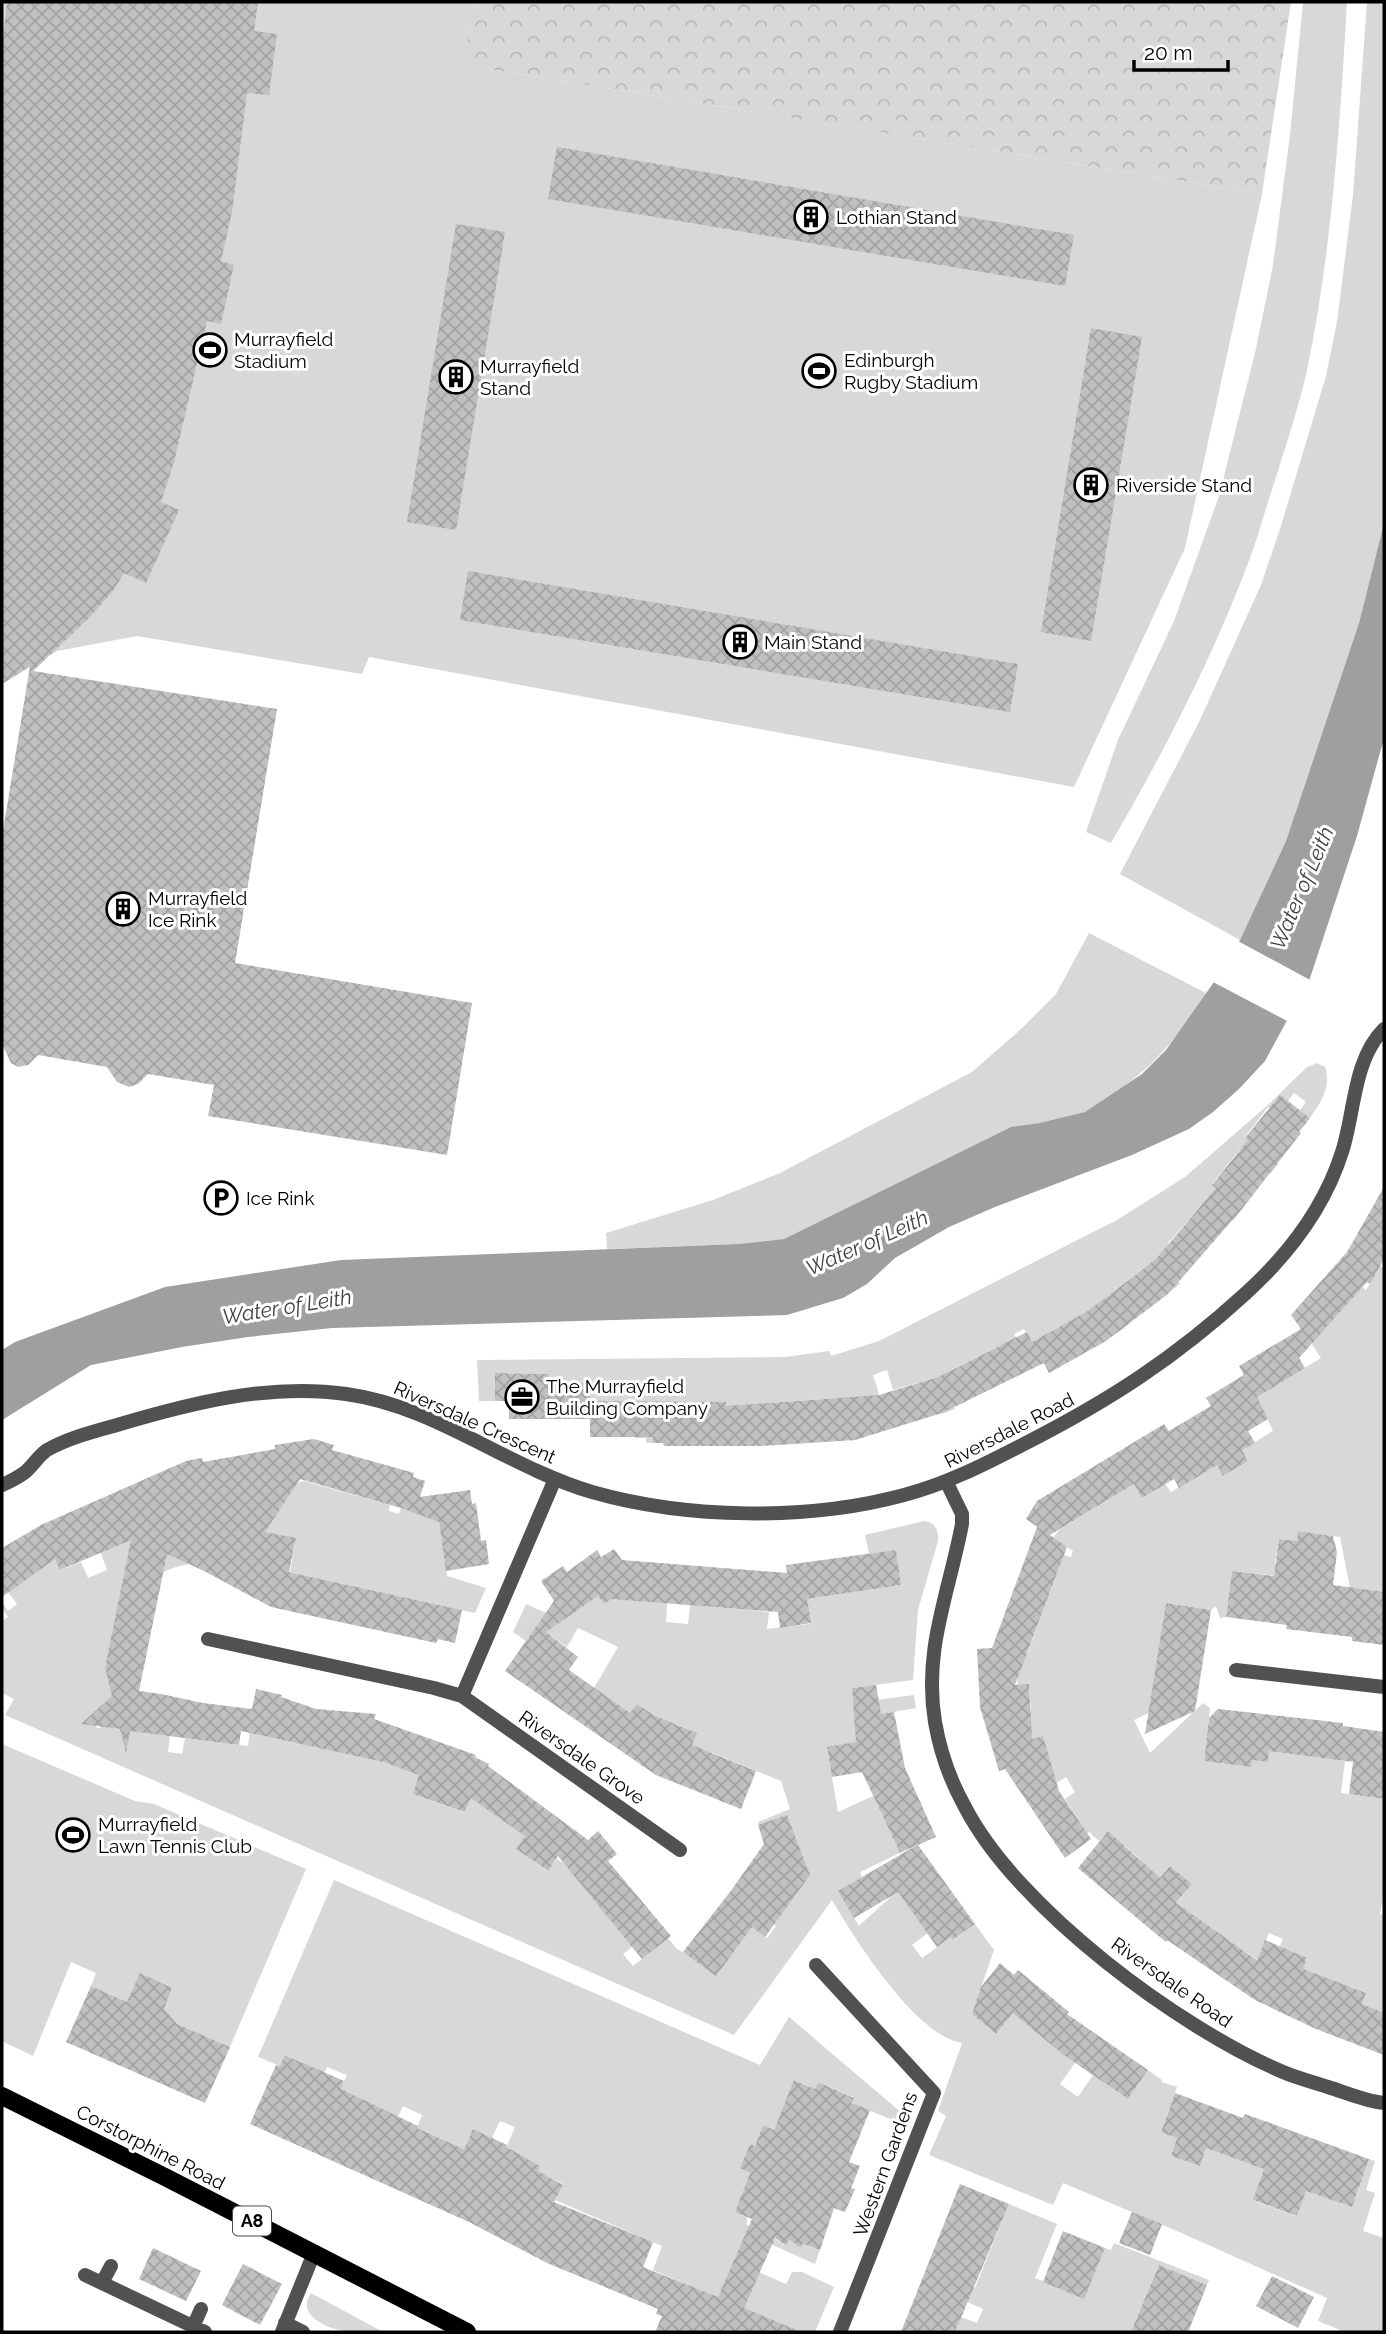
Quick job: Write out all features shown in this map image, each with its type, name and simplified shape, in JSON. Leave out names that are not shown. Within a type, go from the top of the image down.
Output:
[{"type":"main road","name":"Corstorphine Road","points":[[2,2096],[467,2332]]},
{"type":"street","name":"Riversdale Road","points":[[1384,1029],[1371,1043],[1364,1059],[1342,1152],[1331,1182],[1309,1221],[1282,1258],[1206,1328],[1124,1389],[1082,1414],[946,1481],[962,1514],[962,1524],[935,1639],[931,1676],[936,1723],[948,1768],[965,1808],[991,1848],[1027,1892],[1151,1996],[1219,2040],[1283,2072],[1384,2104]]},
{"type":"street","name":"Riversdale Crescent","points":[[2,1485],[23,1474],[45,1451],[121,1423],[233,1396],[309,1391],[345,1394],[406,1408],[555,1479],[594,1492],[655,1505],[791,1513],[848,1507],[898,1497],[946,1481]]},
{"type":"street","points":[[462,1696],[555,1479]]},
{"type":"street","name":"Riversdale Grove","points":[[208,1640],[462,1696],[680,1850]]},
{"type":"street","points":[[1236,1670],[1384,1686]]},
{"type":"street","name":"Western Gardens","points":[[816,1965],[934,2093],[840,2332]]},
{"type":"street","points":[[303,2332],[284,2328],[314,2253]]},
{"type":"street","points":[[102,2283],[111,2266]]},
{"type":"street","points":[[85,2275],[132,2302],[199,2329],[201,2309]]},
{"type":"green space","name":"Edinburgh Rugby Stadium","points":[[2,2],[474,2],[465,65],[1262,194],[1185,548],[1074,787],[369,657],[362,674],[137,636],[57,651],[2,684]]},
{"type":"green space","points":[[474,2],[1291,2],[1262,194],[464,65]]},
{"type":"green space","points":[[1303,2],[1347,2],[1329,233],[1307,370],[1293,424],[1236,595],[1186,704],[1111,843],[1086,832],[1118,740],[1174,621],[1219,496],[1255,353],[1273,265],[1290,135]]},
{"type":"green space","points":[[1367,2],[1384,2],[1384,523],[1359,623],[1286,841],[1240,940],[1120,874],[1199,722],[1261,585],[1326,376],[1337,322],[1353,195]]},
{"type":"green space","points":[[1089,933],[1206,993],[1174,1038],[1152,1063],[1094,1107],[1068,1118],[1011,1127],[784,1239],[738,1244],[607,1249],[606,1233],[713,1200],[780,1173],[972,1072],[1056,994]]},
{"type":"green space","points":[[1317,1063],[1325,1067],[1327,1081],[1321,1101],[1310,1118],[1300,1110],[1306,1102],[1294,1093],[1288,1101],[1268,1107],[1245,1137],[1278,1164],[1271,1173],[1240,1149],[1212,1184],[1242,1209],[1234,1220],[1213,1202],[1199,1208],[1168,1243],[1173,1248],[1180,1284],[1167,1294],[1145,1267],[1102,1300],[1124,1328],[1097,1346],[1080,1316],[1032,1342],[1024,1329],[1014,1334],[1032,1368],[1001,1345],[949,1371],[965,1402],[954,1407],[955,1409],[942,1414],[931,1379],[893,1390],[887,1370],[873,1375],[879,1394],[856,1401],[867,1436],[851,1441],[836,1398],[743,1405],[746,1443],[653,1403],[653,1443],[646,1443],[646,1438],[635,1438],[635,1402],[590,1401],[590,1383],[548,1386],[548,1374],[496,1373],[495,1401],[479,1401],[477,1360],[785,1357],[829,1351],[831,1356],[879,1341],[1117,1220],[1185,1177],[1268,1105],[1307,1067]]},
{"type":"green space","points":[[1380,1266],[1384,1268],[1384,1592],[1350,1588],[1340,1537],[1299,1531],[1295,1559],[1279,1576],[1232,1571],[1226,1617],[1220,1618],[1216,1606],[1211,1610],[1166,1603],[1151,1702],[1159,1708],[1134,1720],[1150,1753],[1203,1703],[1210,1708],[1204,1761],[1251,1767],[1252,1760],[1268,1762],[1269,1751],[1345,1761],[1341,1793],[1384,1799],[1384,1894],[1380,1914],[1384,1915],[1384,2013],[1362,2004],[1366,1993],[1345,1985],[1298,1979],[1307,1959],[1291,1951],[1271,1967],[1283,1939],[1269,1933],[1257,1959],[1175,1905],[1192,1884],[1170,1866],[1153,1887],[1130,1870],[1140,1859],[1125,1846],[1115,1856],[1118,1841],[1108,1831],[1099,1841],[1089,1832],[1084,1837],[1077,1830],[1082,1825],[1065,1799],[1075,1792],[1066,1777],[1055,1784],[1043,1736],[1029,1740],[1021,1713],[1031,1710],[1029,1685],[1018,1685],[1016,1660],[1028,1652],[1064,1555],[1071,1557],[1073,1551],[1053,1538],[1059,1530],[1134,1484],[1142,1498],[1165,1484],[1171,1492],[1217,1465],[1223,1476],[1248,1461],[1242,1450],[1273,1431],[1257,1397],[1321,1358],[1307,1337],[1326,1328],[1362,1287],[1366,1290]],"holes":[[[1279,1539],[1291,1540],[1288,1565],[1275,1563]]]},
{"type":"green space","points":[[304,1481],[390,1505],[389,1511],[399,1514],[401,1508],[421,1515],[437,1509],[447,1576],[486,1588],[475,1613],[290,1572],[296,1538],[163,1572],[142,1568],[139,1579],[124,1577],[105,1666],[110,1667],[110,1685],[122,1687],[89,1718],[98,1729],[145,1692],[113,1728],[170,1736],[168,1752],[182,1754],[185,1738],[248,1746],[252,1709],[261,1735],[363,1757],[364,1755],[420,1774],[413,1794],[463,1812],[474,1792],[525,1836],[516,1849],[547,1871],[557,1859],[565,1864],[568,1861],[633,1946],[623,1954],[633,1966],[668,1938],[677,1949],[685,1953],[752,1927],[767,1938],[776,1926],[761,1915],[804,1859],[787,1816],[758,1825],[758,1822],[790,1809],[781,1781],[713,1753],[690,1749],[696,1733],[676,1724],[654,1746],[643,1767],[640,1765],[662,1721],[637,1704],[630,1713],[594,1688],[618,1647],[578,1628],[567,1647],[537,1626],[526,1641],[513,1632],[526,1604],[562,1620],[598,1596],[604,1604],[619,1594],[643,1601],[667,1603],[666,1622],[688,1624],[690,1605],[769,1612],[767,1629],[810,1624],[807,1599],[901,1585],[896,1550],[869,1554],[865,1535],[924,1521],[934,1525],[938,1541],[918,1610],[913,1680],[852,1688],[853,1703],[914,1695],[916,1708],[859,1718],[863,1741],[827,1748],[838,1812],[873,1796],[900,1853],[860,1872],[862,1877],[839,1892],[859,1926],[897,1891],[928,1933],[912,1945],[922,1958],[951,1937],[954,1940],[975,1924],[994,1950],[972,2014],[996,2034],[1013,2013],[1075,2063],[1060,2084],[1078,2097],[1093,2075],[1128,2099],[1148,2070],[1162,2082],[1177,2087],[1161,2131],[1177,2138],[1171,2156],[1200,2166],[1206,2148],[1250,2164],[1266,2121],[1279,2127],[1254,2201],[1296,2216],[1306,2191],[1352,2207],[1369,2159],[1375,2161],[1366,2190],[1375,2193],[1363,2231],[1384,2238],[1384,2332],[1339,2332],[1340,2330],[1318,2321],[1327,2298],[1063,2183],[1053,2205],[929,2155],[946,2116],[938,2111],[962,2043],[944,2036],[906,2005],[855,1938],[832,1900],[734,2035],[5,1715],[14,1699],[2,1693],[2,1621],[8,1617],[2,1608],[2,1602],[8,1611],[17,1604],[8,1592],[54,1557],[61,1570],[81,1562],[88,1578],[107,1570],[96,1539],[286,1500],[289,1495],[288,1485]]},
{"type":"green space","points":[[2,1744],[135,1801],[154,1804],[306,1869],[230,2047],[161,2017],[172,1988],[140,1974],[127,2002],[91,1986],[96,1973],[71,1962],[33,2056],[2,2041]]},
{"type":"green space","points":[[334,1880],[760,2065],[789,2017],[903,2114],[900,2123],[851,2103],[853,2097],[818,2082],[815,2089],[795,2080],[774,2130],[763,2125],[755,2146],[750,2144],[740,2168],[750,2173],[735,2212],[747,2217],[747,2225],[757,2227],[784,2245],[790,2240],[820,2250],[815,2264],[746,2233],[734,2261],[786,2284],[792,2272],[802,2272],[834,2287],[815,2332],[787,2332],[789,2328],[653,2270],[662,2246],[555,2200],[563,2184],[540,2173],[532,2188],[540,2166],[506,2148],[515,2127],[500,2121],[492,2138],[473,2129],[464,2149],[417,2128],[422,2115],[403,2106],[397,2119],[373,2108],[374,2105],[339,2093],[347,2075],[327,2067],[319,2084],[299,2075],[304,2063],[286,2055],[280,2066],[258,2057]]},
{"type":"green space","points":[[1009,2204],[1057,2224],[1035,2278],[1084,2298],[1105,2248],[1111,2250],[1114,2243],[1209,2280],[1207,2285],[1159,2265],[1131,2332],[955,2332],[961,2317],[977,2323],[983,2309],[956,2297],[961,2283],[975,2288]]},
{"type":"green space","points":[[311,2293],[383,2332],[343,2330],[317,2321],[308,2311],[307,2304]]},
{"type":"water","name":"Water of Leith","points":[[1384,523],[1384,738],[1357,836],[1310,978],[1265,1061],[1239,1089],[1189,1129],[1132,1155],[949,1227],[895,1258],[867,1284],[843,1298],[787,1315],[332,1328],[248,1337],[91,1365],[2,1420],[2,1350],[15,1342],[165,1287],[341,1260],[738,1244],[784,1239],[1011,1127],[1085,1112],[1142,1074],[1166,1050],[1240,940],[1286,841],[1359,623]]},
{"type":"pier","points":[[1236,940],[1312,981],[1291,1023],[1211,981]]},
{"type":"building","points":[[7,2],[258,2],[254,31],[277,34],[269,95],[247,93],[232,212],[221,261],[234,265],[221,324],[207,321],[174,462],[161,502],[179,510],[146,583],[124,573],[113,591],[88,619],[33,671],[277,709],[235,963],[472,1003],[447,1155],[208,1116],[214,1085],[148,1074],[138,1084],[129,1087],[117,1082],[107,1067],[38,1055],[28,1065],[18,1067],[11,1063],[2,1044],[2,837],[30,666],[2,684],[2,52]]},
{"type":"building","name":"Lothian Stand","points":[[557,147],[1074,235],[1065,286],[548,199]]},
{"type":"building","name":"Murrayfield Stand","points":[[456,224],[505,232],[456,530],[407,522]]},
{"type":"building","name":"Riverside Stand","points":[[1091,328],[1142,337],[1091,641],[1041,632]]},
{"type":"building","name":"Main Stand","points":[[468,571],[1018,664],[1010,712],[460,620]]},
{"type":"building","points":[[1280,1095],[1310,1118],[1242,1209],[1168,1294],[1106,1341],[1049,1373],[1044,1363],[942,1413],[855,1440],[761,1446],[664,1446],[663,1443],[653,1443],[653,1437],[590,1437],[590,1419],[509,1419],[509,1401],[495,1401],[495,1373],[548,1374],[548,1382],[590,1383],[590,1401],[726,1402],[726,1406],[879,1395],[938,1377],[1027,1332],[1032,1342],[1088,1311],[1156,1259],[1216,1188],[1212,1185]]},
{"type":"building","points":[[1384,1187],[1384,1259],[1370,1284],[1367,1282],[1299,1358],[1305,1368],[1257,1397],[1268,1419],[1248,1431],[1255,1443],[1242,1450],[1248,1461],[1223,1476],[1217,1465],[1179,1488],[1174,1479],[1142,1498],[1134,1484],[1050,1535],[1067,1547],[1015,1685],[1029,1684],[1032,1739],[1043,1736],[1059,1791],[1091,1839],[1065,1858],[1005,1769],[999,1771],[980,1707],[977,1649],[992,1648],[1037,1527],[1042,1530],[1026,1519],[1037,1501],[1164,1424],[1169,1431],[1211,1406],[1206,1398],[1244,1375],[1239,1366],[1301,1329],[1291,1315],[1347,1252]]},
{"type":"building","points":[[314,1439],[334,1445],[332,1450],[414,1473],[413,1477],[425,1481],[420,1497],[470,1490],[472,1504],[476,1503],[481,1541],[486,1540],[489,1564],[446,1571],[439,1522],[401,1508],[300,1479],[265,1532],[296,1538],[289,1572],[462,1610],[455,1643],[438,1639],[436,1643],[271,1607],[167,1554],[139,1691],[252,1709],[256,1689],[282,1695],[281,1697],[316,1709],[376,1714],[374,1719],[476,1755],[475,1757],[489,1764],[488,1766],[588,1840],[598,1831],[617,1854],[608,1861],[671,1936],[642,1959],[558,1856],[548,1871],[516,1849],[525,1836],[471,1798],[464,1812],[413,1794],[419,1775],[384,1762],[241,1731],[239,1745],[130,1731],[126,1753],[120,1729],[81,1724],[112,1696],[105,1667],[131,1540],[60,1570],[55,1559],[2,1597],[2,1548],[41,1525],[186,1461],[202,1458],[203,1462]]},
{"type":"building","points":[[1298,1531],[1333,1536],[1337,1552],[1333,1585],[1384,1592],[1384,1645],[1352,1641],[1352,1637],[1286,1629],[1287,1625],[1226,1617],[1232,1571],[1274,1576],[1279,1539],[1297,1541]]},
{"type":"building","points":[[614,1549],[622,1560],[787,1573],[786,1565],[896,1550],[901,1585],[807,1599],[811,1623],[780,1628],[778,1612],[612,1599],[604,1604],[598,1596],[546,1632],[578,1657],[569,1670],[630,1713],[637,1704],[655,1716],[697,1733],[692,1745],[756,1771],[741,1809],[656,1775],[505,1671],[554,1601],[541,1581],[563,1566],[567,1572],[597,1550],[601,1557]]},
{"type":"building","points":[[1166,1603],[1211,1610],[1195,1711],[1145,1734]]},
{"type":"building","points":[[876,1685],[881,1714],[894,1712],[905,1768],[936,1837],[918,1845],[975,1924],[953,1940],[951,1937],[937,1947],[898,1892],[854,1918],[838,1891],[917,1845],[900,1853],[862,1772],[832,1777],[827,1747],[856,1742],[852,1688]]},
{"type":"building","points":[[1218,1709],[1343,1723],[1343,1726],[1384,1732],[1384,1799],[1349,1794],[1353,1762],[1269,1751],[1268,1762],[1252,1760],[1251,1767],[1204,1761],[1209,1718]]},
{"type":"building","points":[[787,1815],[810,1875],[765,1937],[752,1927],[716,1976],[683,1952],[764,1844],[758,1825]]},
{"type":"building","points":[[1108,1831],[1160,1878],[1170,1866],[1192,1884],[1176,1903],[1257,1960],[1265,1940],[1307,1958],[1303,1969],[1366,1993],[1362,2004],[1384,2013],[1384,2055],[1316,2029],[1255,2000],[1167,1940],[1166,1942],[1078,1868]]},
{"type":"building","points":[[1000,1963],[1014,1975],[1018,1970],[1069,2012],[1067,2014],[1148,2070],[1128,2099],[1065,2056],[1013,2013],[996,2034],[972,2014],[981,1987]]},
{"type":"building","points":[[140,1973],[172,1988],[164,2009],[177,2024],[230,2047],[205,2103],[66,2042],[91,1986],[127,2002]]},
{"type":"building","points":[[285,2055],[344,2081],[341,2089],[464,2149],[473,2129],[507,2145],[506,2147],[540,2166],[538,2171],[563,2185],[554,2202],[653,2242],[643,2267],[718,2297],[752,2219],[735,2212],[750,2173],[740,2168],[750,2144],[755,2146],[763,2125],[774,2130],[794,2080],[815,2089],[818,2082],[854,2098],[851,2103],[870,2110],[849,2162],[860,2166],[851,2188],[855,2189],[845,2212],[834,2208],[820,2250],[803,2244],[800,2247],[790,2240],[785,2245],[775,2238],[744,2308],[801,2332],[655,2332],[662,2316],[656,2314],[658,2309],[547,2263],[469,2222],[250,2124],[276,2065],[280,2066]]},
{"type":"building","points":[[1175,2093],[1243,2118],[1245,2114],[1369,2159],[1352,2207],[1306,2191],[1297,2216],[1253,2200],[1264,2169],[1206,2148],[1200,2166],[1171,2156],[1177,2138],[1161,2132]]},
{"type":"building","points":[[960,2184],[1009,2204],[955,2332],[901,2332]]},
{"type":"building","points":[[1132,2212],[1162,2224],[1150,2255],[1119,2243]]},
{"type":"building","points":[[1063,2231],[1105,2248],[1084,2299],[1043,2282]]},
{"type":"building","points":[[153,2248],[201,2271],[186,2301],[139,2279]]},
{"type":"building","points":[[243,2264],[282,2284],[260,2325],[222,2305]]},
{"type":"building","points":[[1159,2265],[1207,2285],[1188,2332],[1131,2332]]},
{"type":"building","points":[[1272,2276],[1314,2297],[1298,2328],[1256,2306]]},
{"type":"place","name":"Lothian Stand","points":[[811,217]]},
{"type":"place","name":"Murrayfield Stadium","points":[[210,350]]},
{"type":"place","name":"Edinburgh Rugby Stadium","points":[[819,371]]},
{"type":"place","name":"Murrayfield Stand","points":[[456,377]]},
{"type":"place","name":"Riverside Stand","points":[[1091,485]]},
{"type":"place","name":"Main Stand","points":[[740,642]]},
{"type":"place","name":"Murrayfield Ice Rink","points":[[123,909]]},
{"type":"place","name":"Ice Rink","points":[[221,1198]]},
{"type":"place","name":"The Murrayfield Building Company","points":[[522,1397]]},
{"type":"place","name":"Murrayfield Lawn Tennis Club","points":[[73,1835]]}]
